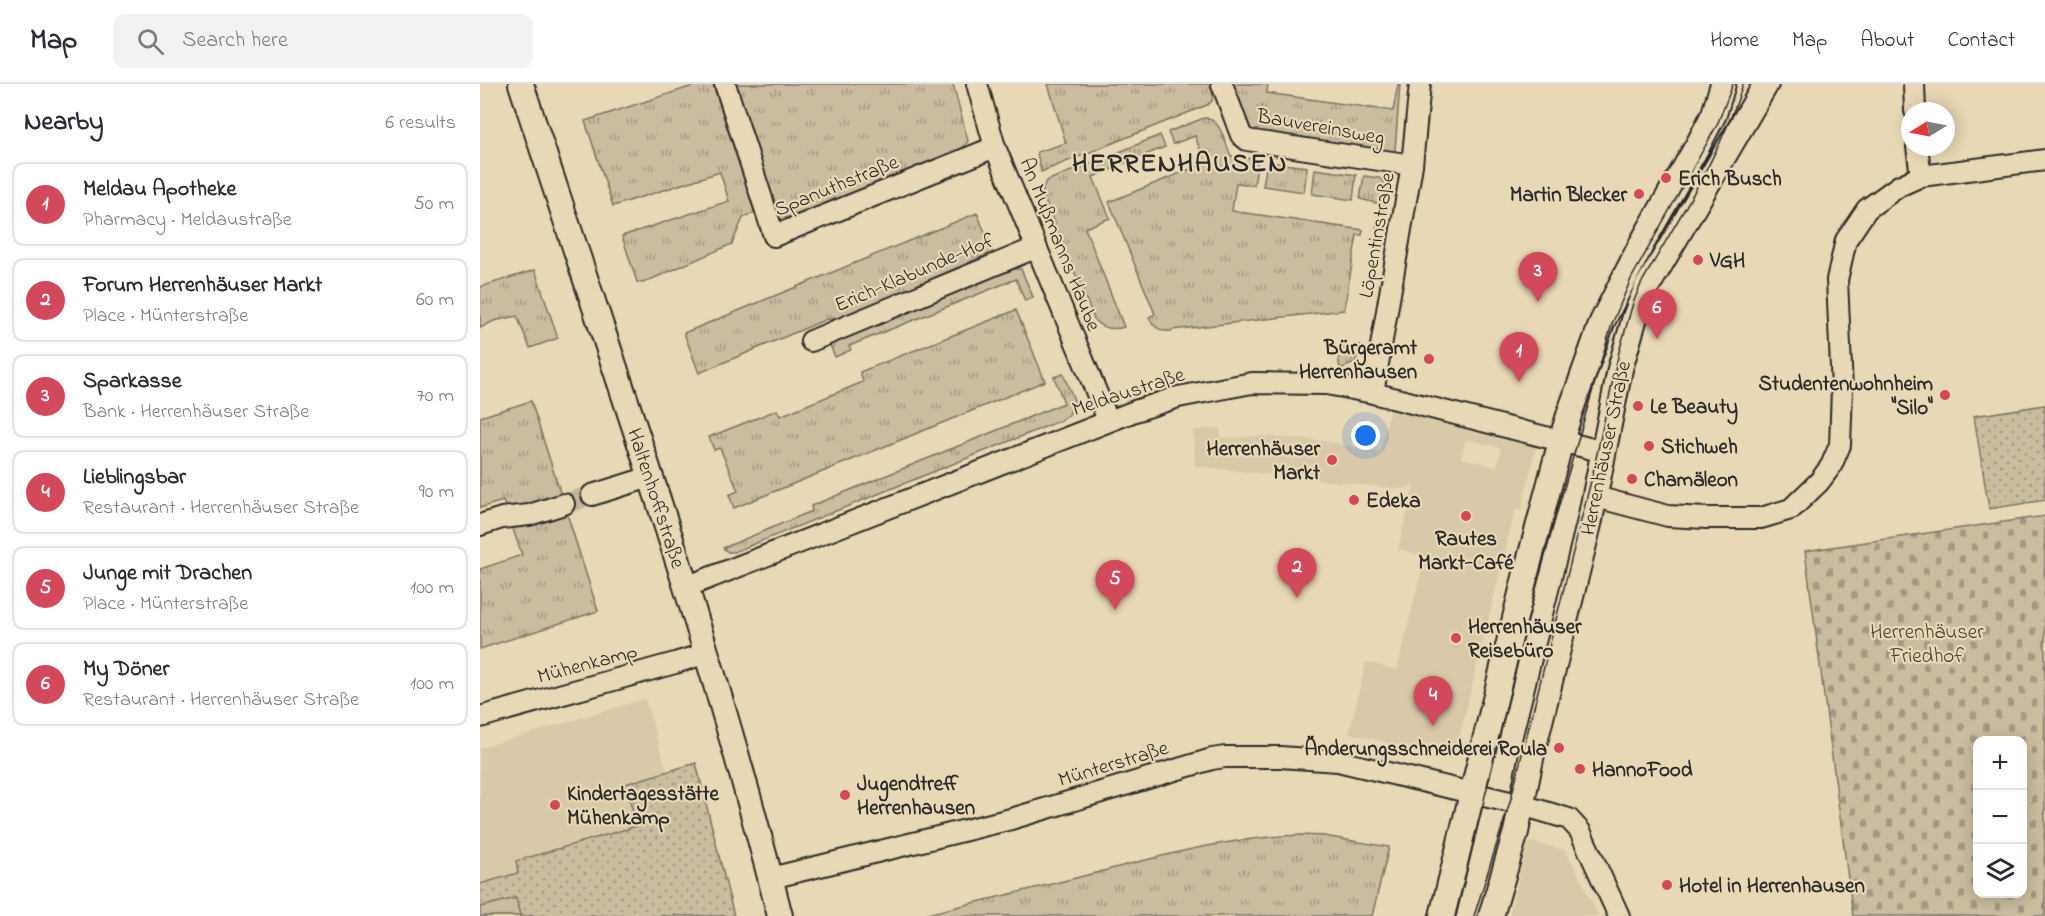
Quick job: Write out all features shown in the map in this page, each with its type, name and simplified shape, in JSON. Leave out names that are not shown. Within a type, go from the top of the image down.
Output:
[{"type":"street","name":"Haltenhoffstraße","points":[[521,84],[707,653],[740,764],[780,916]]},
{"type":"street","name":"Spanuthstraße","points":[[725,84],[774,236],[995,147]]},
{"type":"street","name":"An Mußmanns Haube","points":[[977,84],[995,147],[1108,420]]},
{"type":"street","name":"Bauvereinsweg","points":[[1222,84],[1241,135],[1247,140],[1412,165]]},
{"type":"street","name":"Löpentinstraße","points":[[1373,393],[1412,165],[1420,84]]},
{"type":"street","name":"Herrenhäuser Straße","points":[[1442,916],[1560,441],[1602,322],[1642,243],[1714,114],[1723,84]]},
{"type":"street","name":"Herrenhäuser Straße","points":[[1491,916],[1507,866],[1522,805],[1532,754],[1596,497],[1620,369],[1635,317],[1647,287],[1766,84]]},
{"type":"street","points":[[1914,84],[1915,102]]},
{"type":"street","points":[[1918,156],[1921,176]]},
{"type":"street","points":[[1596,497],[1668,516],[1761,518],[1791,509],[1832,466],[1841,436],[1842,389],[1837,280],[1846,240],[1867,209],[1899,186],[1921,176],[2045,160]]},
{"type":"street","name":"Erich-Klabunde-Hof","points":[[811,341],[1035,248]]},
{"type":"street","name":"Meldaustraße","points":[[686,587],[1108,420],[1178,397],[1252,383],[1327,384],[1373,393],[1604,452]]},
{"type":"street","points":[[592,495],[650,477]]},
{"type":"street","points":[[480,525],[502,518],[529,515],[564,504]]},
{"type":"street","name":"Mühenkamp","points":[[480,717],[707,653]]},
{"type":"street","name":"Münterstraße","points":[[771,879],[1011,819],[1212,759],[1280,757],[1338,761],[1473,793]]},
{"type":"street","points":[[1473,793],[1569,819],[1580,831],[1618,916]]},
{"type":"shaded area","points":[[1390,408],[1537,443],[1521,511],[1515,510],[1454,759],[1349,733],[1366,662],[1397,670],[1425,556],[1398,549],[1414,485],[1401,489],[1195,466],[1193,430],[1220,428],[1221,438],[1263,436],[1326,441],[1380,452]],"holes":[[[1466,439],[1501,448],[1497,467],[1461,458]]]},
{"type":"shaded area","name":"Kindertagesstätte Mühenkamp","points":[[645,699],[667,771],[625,785],[637,826],[516,861],[519,873],[480,884],[480,748]]},
{"type":"shaded area","points":[[1528,841],[1566,850],[1599,916],[1509,916]]},
{"type":"green space","points":[[693,84],[713,84],[755,212],[743,218],[732,244],[643,283],[637,282],[622,236],[729,201],[720,172],[613,206],[585,121],[693,86]]},
{"type":"green space","points":[[732,84],[953,84],[968,141],[959,153],[796,217],[784,217],[775,212]]},
{"type":"green space","points":[[1048,84],[1209,84],[1213,94],[1212,101],[1207,105],[1041,172],[1037,152],[1066,143]]},
{"type":"green space","points":[[1222,84],[1268,84],[1267,93],[1393,111],[1398,84],[1400,84],[1394,163],[1254,143]]},
{"type":"green space","points":[[1204,118],[1210,119],[1218,126],[1231,156],[1258,160],[1254,185],[1236,183],[1232,211],[1363,230],[1362,235],[1357,235],[1344,310],[1172,331],[1161,330],[1153,324],[1149,317],[1155,314],[1109,202],[1205,163],[1195,136],[1173,144],[1168,132]]},
{"type":"green space","points":[[1160,135],[1165,147],[1122,164],[1117,153]]},
{"type":"green space","points":[[1111,155],[1114,168],[1093,177],[1110,218],[1085,228],[1124,327],[1112,329],[1101,326],[1095,321],[1043,196],[1046,181]]},
{"type":"green space","points":[[1267,162],[1307,167],[1304,192],[1263,186]]},
{"type":"green space","points":[[1315,169],[1356,175],[1353,200],[1312,194]]},
{"type":"green space","points":[[1364,176],[1379,178],[1386,183],[1387,194],[1380,229],[1376,231],[1380,204],[1360,199]]},
{"type":"green space","points":[[977,213],[993,252],[840,319],[827,319],[699,373],[684,333]]},
{"type":"green space","points":[[1006,265],[1009,269],[1021,269],[1033,297],[1025,301],[1016,279],[849,346],[851,350],[835,357],[830,345],[834,338]]},
{"type":"green space","points":[[535,270],[558,338],[530,348],[517,316],[494,321],[480,328],[480,287]]},
{"type":"green space","points":[[1016,310],[1045,381],[734,508],[729,495],[738,491],[720,448],[714,450],[709,437],[777,410],[780,416],[863,382],[860,372]]},
{"type":"green space","points":[[1361,345],[1355,363],[1340,369],[1337,349]]},
{"type":"green space","points":[[1063,374],[1074,400],[1069,415],[1062,420],[734,552],[728,552],[723,548],[812,511],[811,506],[1064,403],[1054,377]]},
{"type":"green space","points":[[531,401],[598,611],[480,649],[480,569],[522,555],[503,501],[480,508],[480,417]]},
{"type":"green space","points":[[2045,405],[2045,500],[1989,509],[1974,416]]},
{"type":"green space","name":"Herrenhäuser Friedhof","points":[[2045,516],[2045,916],[1853,916],[1805,551]]},
{"type":"green space","points":[[696,763],[734,916],[480,916],[480,884],[518,873],[516,861],[637,826],[625,784]]},
{"type":"green space","points":[[1275,836],[1324,836],[1389,847],[1372,916],[919,916],[1200,847]]},
{"type":"green space","points":[[516,898],[520,916],[480,916],[480,907]]},
{"type":"tunnel","points":[[564,504],[592,495]]},
{"type":"tram line","points":[[1456,916],[1527,622],[1612,324],[1631,279],[1717,125],[1733,84]]},
{"type":"tram line","points":[[1474,916],[1510,802],[1592,477],[1619,352],[1633,303],[1641,284],[1711,162],[1743,84]]},
{"type":"place","name":"Erich Busch","points":[[1666,178]]},
{"type":"place","name":"Martin Blecker","points":[[1639,194]]},
{"type":"place","name":"VGH","points":[[1698,260]]},
{"type":"place","name":"Sparkasse","points":[[1538,302]]},
{"type":"place","name":"My Döner","points":[[1657,339]]},
{"type":"place","name":"Bürgeramt Herrenhausen","points":[[1429,359]]},
{"type":"place","name":"Meldau Apotheke","points":[[1519,382]]},
{"type":"place","name":"Studentenwohnheim \"Silo\"","points":[[1945,395]]},
{"type":"place","name":"Le Beauty","points":[[1638,406]]},
{"type":"place","name":"Stichweh","points":[[1649,446]]},
{"type":"place","name":"Herrenhäuser Markt","points":[[1332,460]]},
{"type":"place","name":"Chamäleon","points":[[1632,479]]},
{"type":"place","name":"Edeka","points":[[1354,500]]},
{"type":"place","name":"Rautes Markt-Café","points":[[1466,516]]},
{"type":"place","name":"Forum Herrenhäuser Markt","points":[[1297,598]]},
{"type":"place","name":"Junge mit Drachen","points":[[1115,610]]},
{"type":"place","name":"Herrenhäuser Reisebüro","points":[[1456,638]]},
{"type":"place","name":"Lieblingsbar","points":[[1433,726]]},
{"type":"place","name":"Änderungsschneiderei Roula","points":[[1559,748]]},
{"type":"place","name":"HannoFood","points":[[1580,769]]},
{"type":"place","name":"Jugendtreff Herrenhausen","points":[[845,795]]},
{"type":"place","name":"Kindertagesstätte Mühenkamp","points":[[555,805]]},
{"type":"place","name":"Hotel in Herrenhausen","points":[[1667,885]]},
{"type":"district","name":"HERRENHAUSEN","points":[[1180,162]]}]
